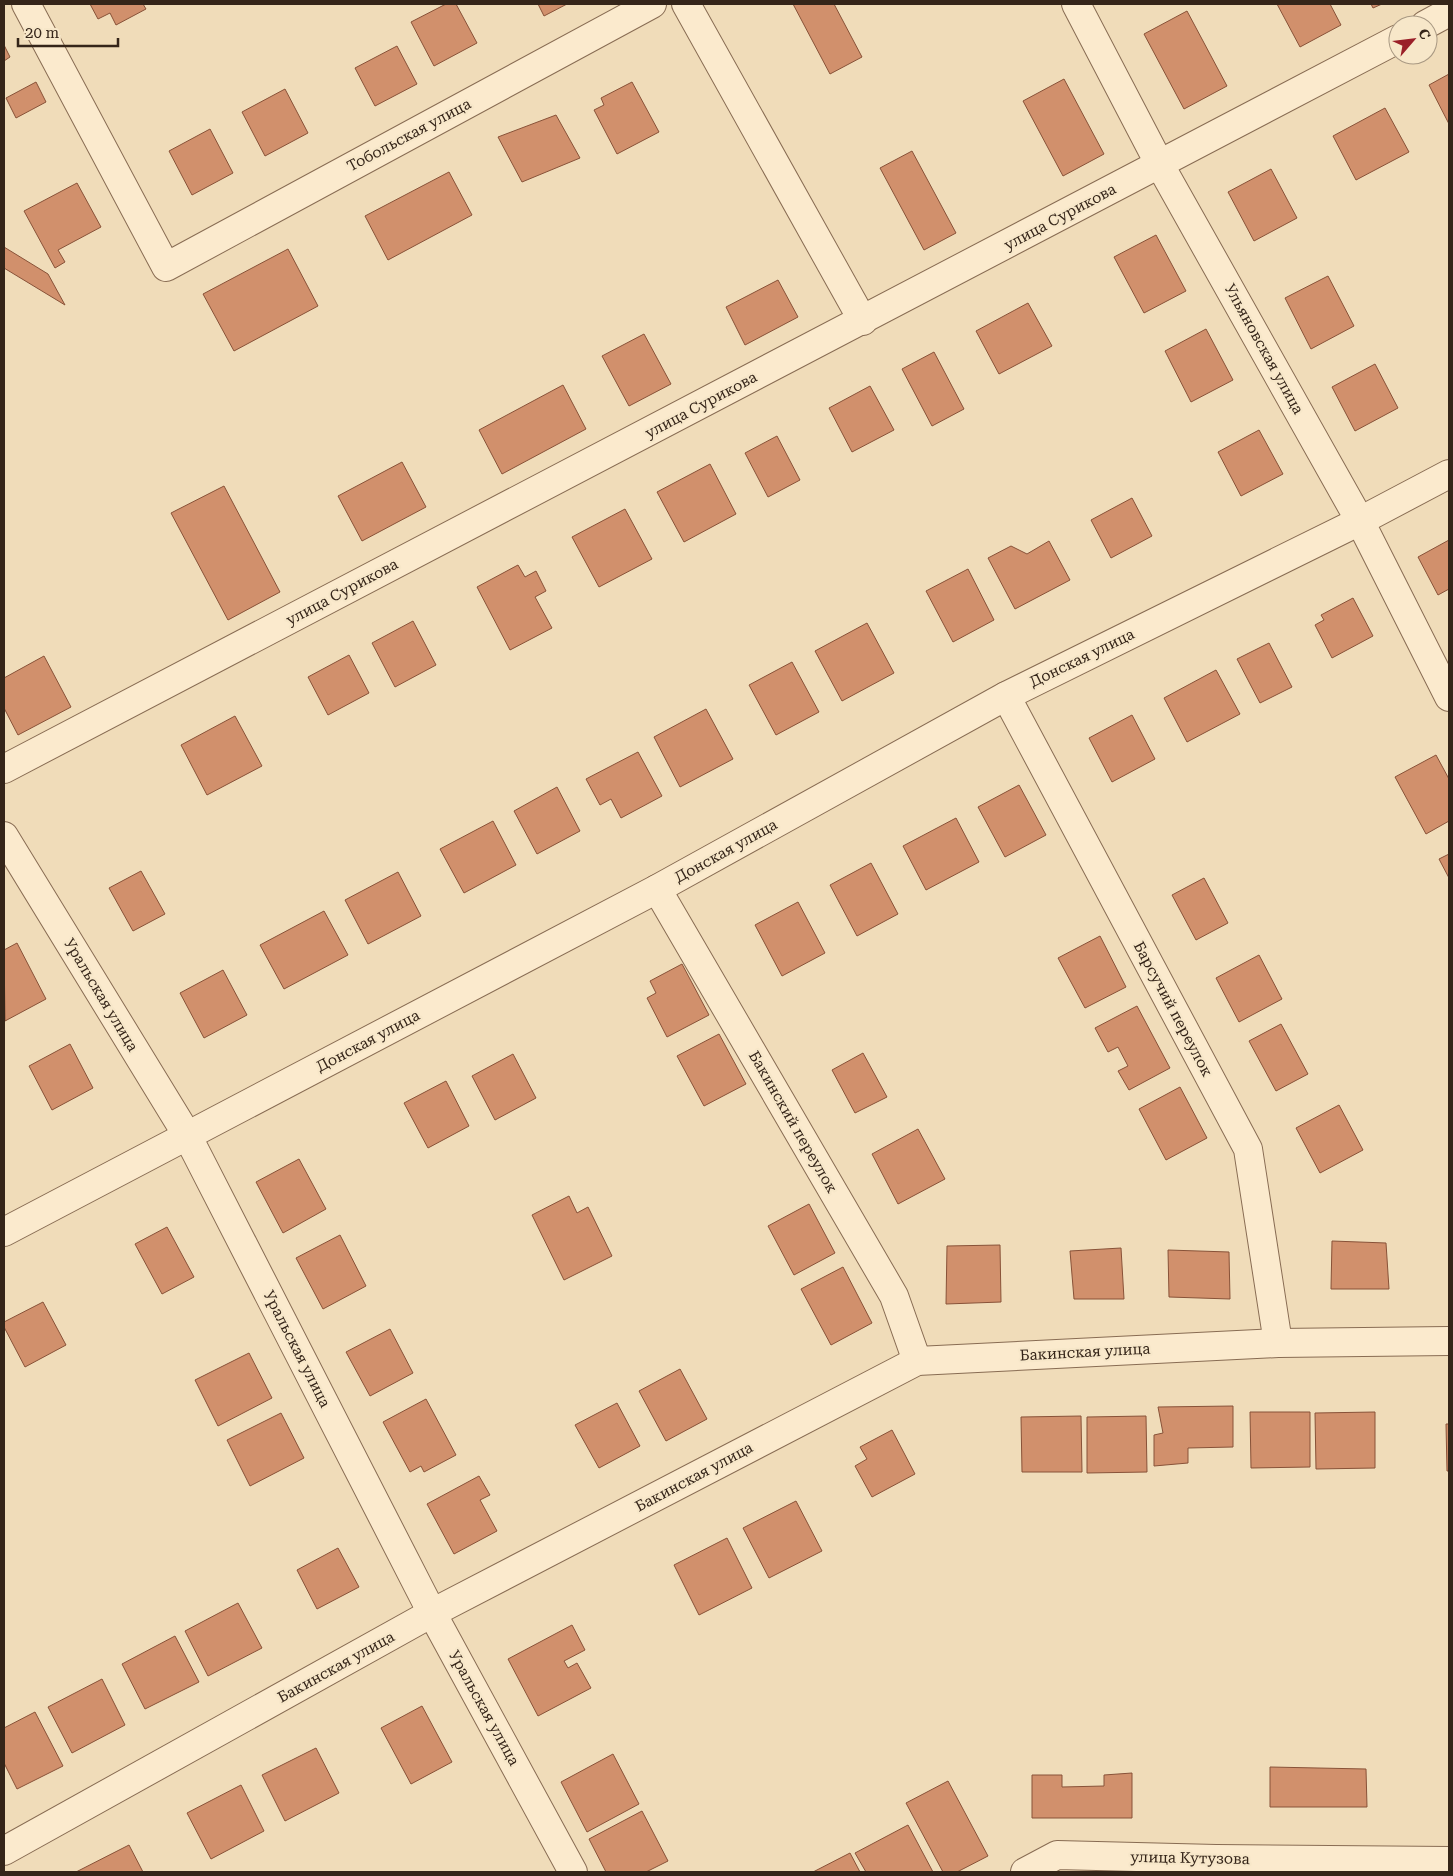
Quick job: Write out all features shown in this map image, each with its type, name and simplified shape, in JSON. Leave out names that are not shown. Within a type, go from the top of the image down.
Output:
[{"type":"street","name":"Тобольская улица","points":[[26,4],[166,267],[652,4]]},
{"type":"street","points":[[686,4],[862,321]]},
{"type":"street","name":"Ульяновская улица","points":[[1076,4],[1160,165],[1360,521],[1449,697]]},
{"type":"street","points":[[1438,18],[1449,12]]},
{"type":"street","name":"улица Сурикова","points":[[4,769],[1388,44]]},
{"type":"street","name":"Донская улица","points":[[4,1232],[657,889],[1006,696],[1360,521],[1449,474]]},
{"type":"street","name":"Барсучий переулок","points":[[1006,696],[1248,1149],[1278,1343]]},
{"type":"street","name":"Уральская улица","points":[[4,836],[188,1135],[432,1613],[574,1872]]},
{"type":"street","name":"Бакинский переулок","points":[[657,889],[894,1296],[917,1361]]},
{"type":"street","name":"Бакинская улица","points":[[4,1851],[432,1613],[917,1361],[1278,1343],[1449,1341]]},
{"type":"street","name":"улица Кутузова","points":[[1024,1872],[1057,1855],[1216,1866],[1449,1860]]},
{"type":"building","points":[[90,4],[143,4],[146,9],[116,25],[110,13],[98,19]]},
{"type":"building","points":[[446,4],[456,4],[477,43],[434,66],[411,22]]},
{"type":"building","points":[[538,4],[567,4],[544,16]]},
{"type":"building","points":[[793,4],[834,4],[862,57],[830,74]]},
{"type":"building","points":[[1277,4],[1330,4],[1341,25],[1300,47]]},
{"type":"building","points":[[1371,4],[1382,4],[1373,8]]},
{"type":"building","points":[[1187,11],[1227,86],[1184,109],[1144,34]]},
{"type":"building","points":[[4,45],[10,57],[4,61]]},
{"type":"building","points":[[397,46],[417,84],[375,106],[355,68]]},
{"type":"building","points":[[1449,74],[1449,124],[1429,85]]},
{"type":"building","points":[[1064,79],[1104,154],[1063,176],[1023,101]]},
{"type":"building","points":[[36,82],[46,102],[16,118],[6,98]]},
{"type":"building","points":[[632,82],[659,132],[617,154],[594,110],[604,105],[601,98]]},
{"type":"building","points":[[285,89],[308,133],[265,156],[242,112]]},
{"type":"building","points":[[1385,108],[1409,152],[1356,180],[1333,136]]},
{"type":"building","points":[[556,115],[580,158],[522,182],[498,137]]},
{"type":"building","points":[[210,129],[233,173],[192,195],[169,151]]},
{"type":"building","points":[[912,151],[956,233],[924,250],[880,168]]},
{"type":"building","points":[[1271,169],[1297,218],[1254,241],[1228,192]]},
{"type":"building","points":[[449,172],[472,215],[388,260],[365,216]]},
{"type":"building","points":[[77,183],[101,227],[58,250],[65,262],[55,268],[24,211]]},
{"type":"building","points":[[1156,235],[1186,291],[1144,313],[1114,257]]},
{"type":"building","points":[[4,247],[48,274],[65,305],[4,268]]},
{"type":"building","points":[[288,249],[318,306],[234,351],[203,294]]},
{"type":"building","points":[[1328,276],[1354,326],[1311,349],[1285,298]]},
{"type":"building","points":[[778,280],[798,317],[745,345],[726,307]]},
{"type":"building","points":[[1028,303],[1052,346],[999,374],[976,331]]},
{"type":"building","points":[[1206,329],[1233,380],[1191,402],[1165,351]]},
{"type":"building","points":[[644,334],[671,384],[629,406],[602,356]]},
{"type":"building","points":[[934,352],[964,409],[932,426],[902,369]]},
{"type":"building","points":[[1375,364],[1398,408],[1355,431],[1332,387]]},
{"type":"building","points":[[563,385],[586,429],[502,474],[479,430]]},
{"type":"building","points":[[870,386],[894,430],[852,452],[829,408]]},
{"type":"building","points":[[1259,430],[1283,474],[1241,496],[1218,452]]},
{"type":"building","points":[[777,436],[800,480],[768,497],[745,453]]},
{"type":"building","points":[[402,462],[426,507],[362,541],[338,496]]},
{"type":"building","points":[[710,464],[736,514],[684,542],[657,492]]},
{"type":"building","points":[[224,486],[280,592],[228,620],[171,513]]},
{"type":"building","points":[[1132,498],[1152,536],[1111,558],[1091,520]]},
{"type":"building","points":[[625,509],[652,559],[599,587],[572,537]]},
{"type":"building","points":[[1449,540],[1449,589],[1438,595],[1418,557]]},
{"type":"building","points":[[1049,541],[1070,580],[1015,609],[988,558],[1011,546],[1027,554]]},
{"type":"building","points":[[518,565],[525,577],[536,571],[546,591],[535,597],[552,628],[510,650],[477,587]]},
{"type":"building","points":[[968,569],[994,620],[953,642],[926,591]]},
{"type":"building","points":[[1353,598],[1373,636],[1332,658],[1315,625],[1324,620],[1321,615]]},
{"type":"building","points":[[413,621],[436,665],[395,687],[372,643]]},
{"type":"building","points":[[867,623],[894,673],[842,701],[815,651]]},
{"type":"building","points":[[1269,643],[1292,687],[1260,703],[1237,659]]},
{"type":"building","points":[[349,655],[369,693],[328,715],[308,677]]},
{"type":"building","points":[[44,656],[71,707],[18,735],[4,708],[4,678]]},
{"type":"building","points":[[792,662],[819,712],[776,735],[749,685]]},
{"type":"building","points":[[1216,670],[1240,714],[1187,742],[1164,698]]},
{"type":"building","points":[[706,709],[733,759],[680,787],[654,737]]},
{"type":"building","points":[[1132,715],[1155,759],[1112,782],[1089,738]]},
{"type":"building","points":[[235,716],[262,766],[207,795],[181,745]]},
{"type":"building","points":[[638,752],[662,796],[621,818],[611,799],[600,805],[586,779]]},
{"type":"building","points":[[1436,755],[1449,779],[1449,821],[1426,834],[1395,777]]},
{"type":"building","points":[[1019,785],[1046,835],[1005,857],[978,807]]},
{"type":"building","points":[[557,787],[580,831],[537,854],[514,811]]},
{"type":"building","points":[[956,818],[979,862],[926,890],[903,846]]},
{"type":"building","points":[[493,821],[516,865],[464,893],[440,849]]},
{"type":"building","points":[[1449,854],[1449,878],[1439,859]]},
{"type":"building","points":[[871,863],[898,914],[857,936],[830,885]]},
{"type":"building","points":[[141,871],[165,914],[133,931],[109,888]]},
{"type":"building","points":[[398,872],[421,916],[368,944],[345,900]]},
{"type":"building","points":[[1204,878],[1228,923],[1196,940],[1172,895]]},
{"type":"building","points":[[798,902],[825,953],[782,976],[755,925]]},
{"type":"building","points":[[324,911],[348,955],[284,989],[260,945]]},
{"type":"building","points":[[1100,936],[1126,987],[1085,1008],[1058,958]]},
{"type":"building","points":[[17,943],[46,999],[5,1021],[4,950]]},
{"type":"building","points":[[1259,955],[1282,999],[1239,1022],[1216,978]]},
{"type":"building","points":[[682,964],[709,1015],[667,1037],[647,998],[656,993],[650,981]]},
{"type":"building","points":[[223,970],[247,1015],[204,1038],[180,993]]},
{"type":"building","points":[[1137,1006],[1170,1068],[1129,1090],[1118,1071],[1128,1066],[1118,1047],[1108,1052],[1095,1028]]},
{"type":"building","points":[[1281,1024],[1308,1074],[1276,1091],[1249,1041]]},
{"type":"building","points":[[719,1034],[746,1084],[704,1106],[677,1056]]},
{"type":"building","points":[[70,1044],[93,1088],[52,1110],[29,1066]]},
{"type":"building","points":[[863,1053],[887,1097],[855,1113],[832,1070]]},
{"type":"building","points":[[513,1054],[536,1098],[495,1120],[472,1076]]},
{"type":"building","points":[[446,1081],[469,1126],[428,1148],[404,1103]]},
{"type":"building","points":[[1180,1087],[1207,1138],[1166,1160],[1139,1109]]},
{"type":"building","points":[[1339,1105],[1363,1150],[1320,1173],[1296,1128]]},
{"type":"building","points":[[918,1129],[945,1179],[898,1204],[872,1154]]},
{"type":"building","points":[[299,1159],[326,1209],[283,1233],[256,1182]]},
{"type":"building","points":[[569,1196],[577,1213],[588,1207],[612,1256],[564,1280],[532,1215]]},
{"type":"building","points":[[809,1204],[835,1253],[794,1275],[768,1226]]},
{"type":"building","points":[[167,1227],[194,1277],[162,1294],[135,1244]]},
{"type":"building","points":[[340,1235],[366,1286],[323,1309],[296,1258]]},
{"type":"building","points":[[1332,1241],[1386,1243],[1389,1289],[1331,1289]]},
{"type":"building","points":[[1000,1245],[1001,1302],[946,1304],[947,1246]]},
{"type":"building","points":[[1121,1248],[1124,1299],[1074,1299],[1070,1251]]},
{"type":"building","points":[[1168,1250],[1229,1252],[1230,1299],[1169,1297]]},
{"type":"building","points":[[843,1267],[872,1323],[831,1345],[801,1289]]},
{"type":"building","points":[[43,1302],[66,1345],[25,1367],[4,1327],[4,1322]]},
{"type":"building","points":[[390,1329],[413,1373],[370,1396],[346,1352]]},
{"type":"building","points":[[249,1353],[272,1398],[218,1426],[195,1380]]},
{"type":"building","points":[[680,1369],[707,1419],[666,1441],[639,1391]]},
{"type":"building","points":[[426,1399],[456,1455],[424,1472],[421,1466],[410,1472],[383,1422]]},
{"type":"building","points":[[617,1403],[640,1446],[599,1468],[575,1425]]},
{"type":"building","points":[[1233,1406],[1233,1447],[1188,1448],[1188,1463],[1154,1466],[1154,1435],[1163,1433],[1158,1407]]},
{"type":"building","points":[[1250,1412],[1310,1412],[1310,1467],[1251,1468]]},
{"type":"building","points":[[1375,1412],[1375,1468],[1316,1469],[1315,1413]]},
{"type":"building","points":[[281,1413],[304,1458],[250,1486],[227,1440]]},
{"type":"building","points":[[1081,1416],[1082,1472],[1022,1472],[1021,1417]]},
{"type":"building","points":[[1146,1416],[1147,1472],[1087,1473],[1087,1417]]},
{"type":"building","points":[[1446,1424],[1449,1424],[1449,1471],[1447,1471]]},
{"type":"building","points":[[892,1430],[915,1474],[872,1497],[855,1466],[867,1459],[860,1447]]},
{"type":"building","points":[[479,1476],[490,1495],[480,1500],[497,1531],[454,1554],[427,1504]]},
{"type":"building","points":[[796,1501],[822,1551],[769,1578],[743,1528]]},
{"type":"building","points":[[727,1538],[752,1588],[699,1615],[674,1565]]},
{"type":"building","points":[[338,1548],[359,1587],[317,1609],[297,1570]]},
{"type":"building","points":[[238,1603],[262,1648],[208,1676],[185,1631]]},
{"type":"building","points":[[572,1625],[585,1650],[564,1661],[568,1668],[577,1663],[591,1688],[538,1716],[508,1659]]},
{"type":"building","points":[[175,1636],[199,1682],[145,1709],[122,1664]]},
{"type":"building","points":[[102,1679],[125,1725],[72,1753],[48,1707]]},
{"type":"building","points":[[422,1706],[452,1762],[411,1784],[381,1728]]},
{"type":"building","points":[[35,1712],[63,1766],[17,1789],[4,1763],[4,1728]]},
{"type":"building","points":[[316,1748],[339,1793],[285,1821],[262,1775]]},
{"type":"building","points":[[613,1754],[639,1804],[587,1832],[561,1782]]},
{"type":"building","points":[[1270,1767],[1366,1769],[1367,1807],[1270,1807]]},
{"type":"building","points":[[1132,1773],[1132,1818],[1032,1818],[1032,1775],[1062,1775],[1062,1787],[1104,1786],[1104,1775]]},
{"type":"building","points":[[948,1781],[988,1856],[957,1872],[943,1872],[906,1803]]},
{"type":"building","points":[[241,1785],[264,1831],[211,1859],[187,1813]]},
{"type":"building","points":[[642,1811],[668,1861],[646,1872],[606,1872],[589,1839]]},
{"type":"building","points":[[908,1825],[933,1872],[866,1872],[855,1853]]},
{"type":"building","points":[[129,1845],[143,1872],[76,1872]]},
{"type":"building","points":[[850,1853],[860,1872],[813,1872]]}]
